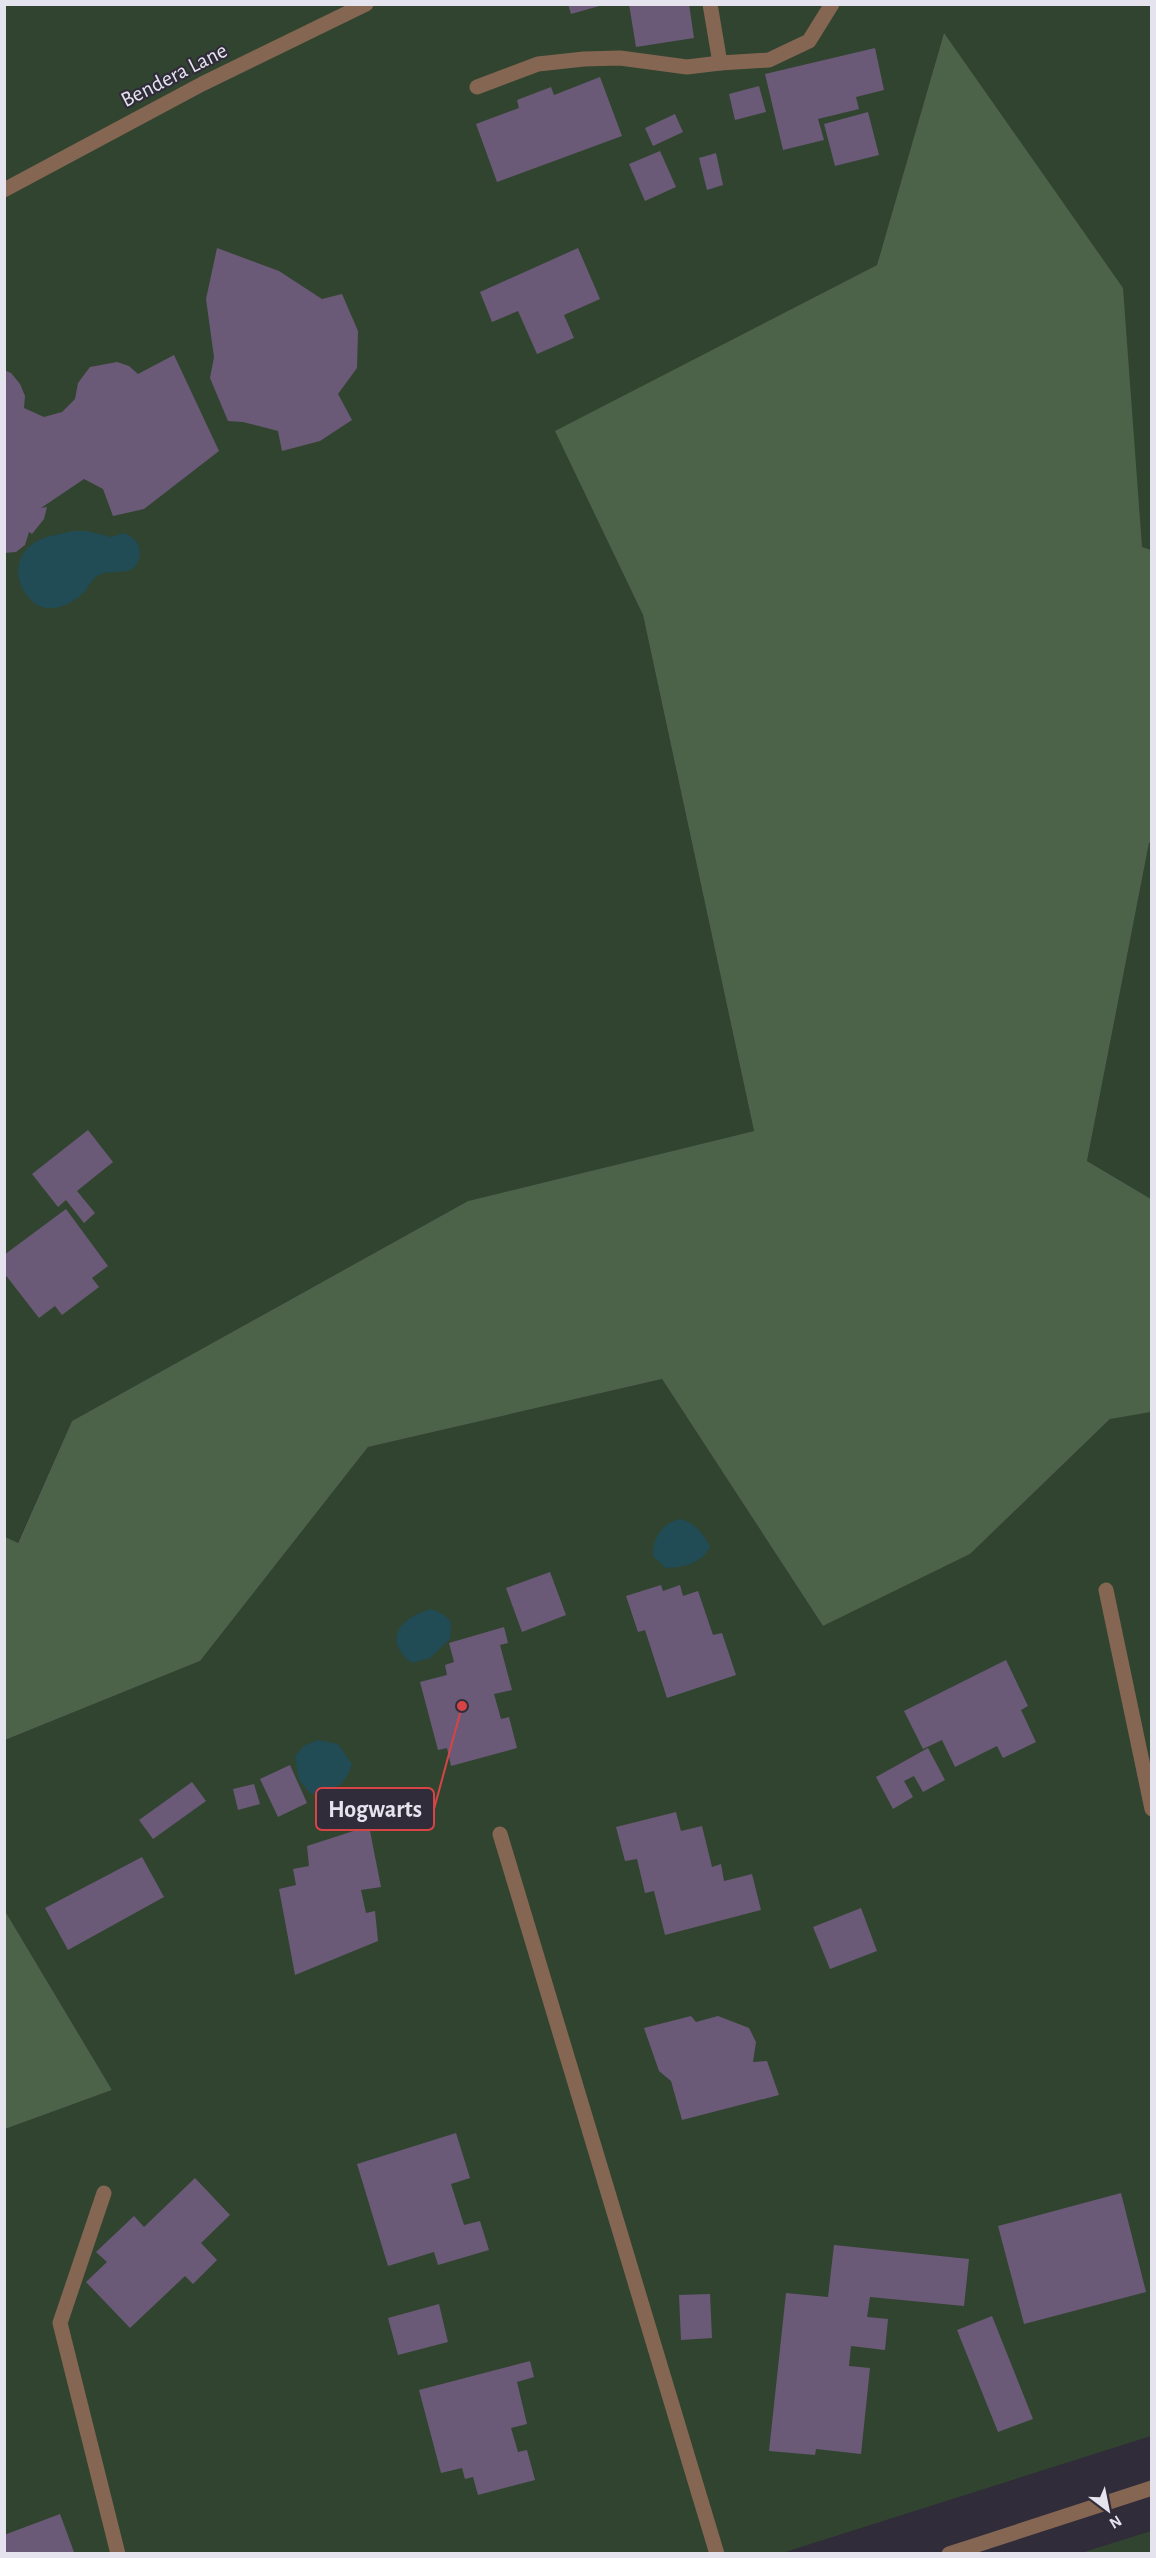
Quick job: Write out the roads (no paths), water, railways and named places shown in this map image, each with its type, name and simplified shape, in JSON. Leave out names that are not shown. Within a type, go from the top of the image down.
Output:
[{"type":"street","name":"Bendera Lane","points":[[4,190],[202,84],[366,4]]},
{"type":"street","points":[[710,4],[720,63]]},
{"type":"street","points":[[477,87],[538,64],[584,58],[620,58],[687,67],[769,60],[809,40],[832,4]]},
{"type":"street","points":[[1106,1590],[1152,1809]]},
{"type":"street","points":[[500,1834],[717,2553]]},
{"type":"street","points":[[104,2193],[60,2323],[118,2553]]},
{"type":"street","points":[[949,2553],[983,2548],[1152,2488]]},
{"type":"water","points":[[73,531],[87,531],[111,537],[124,533],[135,540],[139,546],[138,562],[129,570],[103,573],[97,576],[80,596],[66,605],[51,608],[36,604],[24,592],[21,584],[18,568],[20,560],[29,546],[37,541]]},
{"type":"water","points":[[681,1519],[698,1530],[710,1547],[702,1557],[691,1564],[666,1568],[653,1556],[654,1543],[664,1527]]},
{"type":"water","points":[[431,1609],[443,1614],[451,1622],[450,1639],[430,1658],[412,1663],[403,1654],[396,1638],[399,1630],[411,1618]]},
{"type":"water","points":[[318,1740],[338,1744],[352,1764],[346,1777],[337,1786],[311,1794],[299,1780],[295,1756],[305,1745]]},
{"type":"place","name":"Hogwarts","points":[[462,1706]]}]
